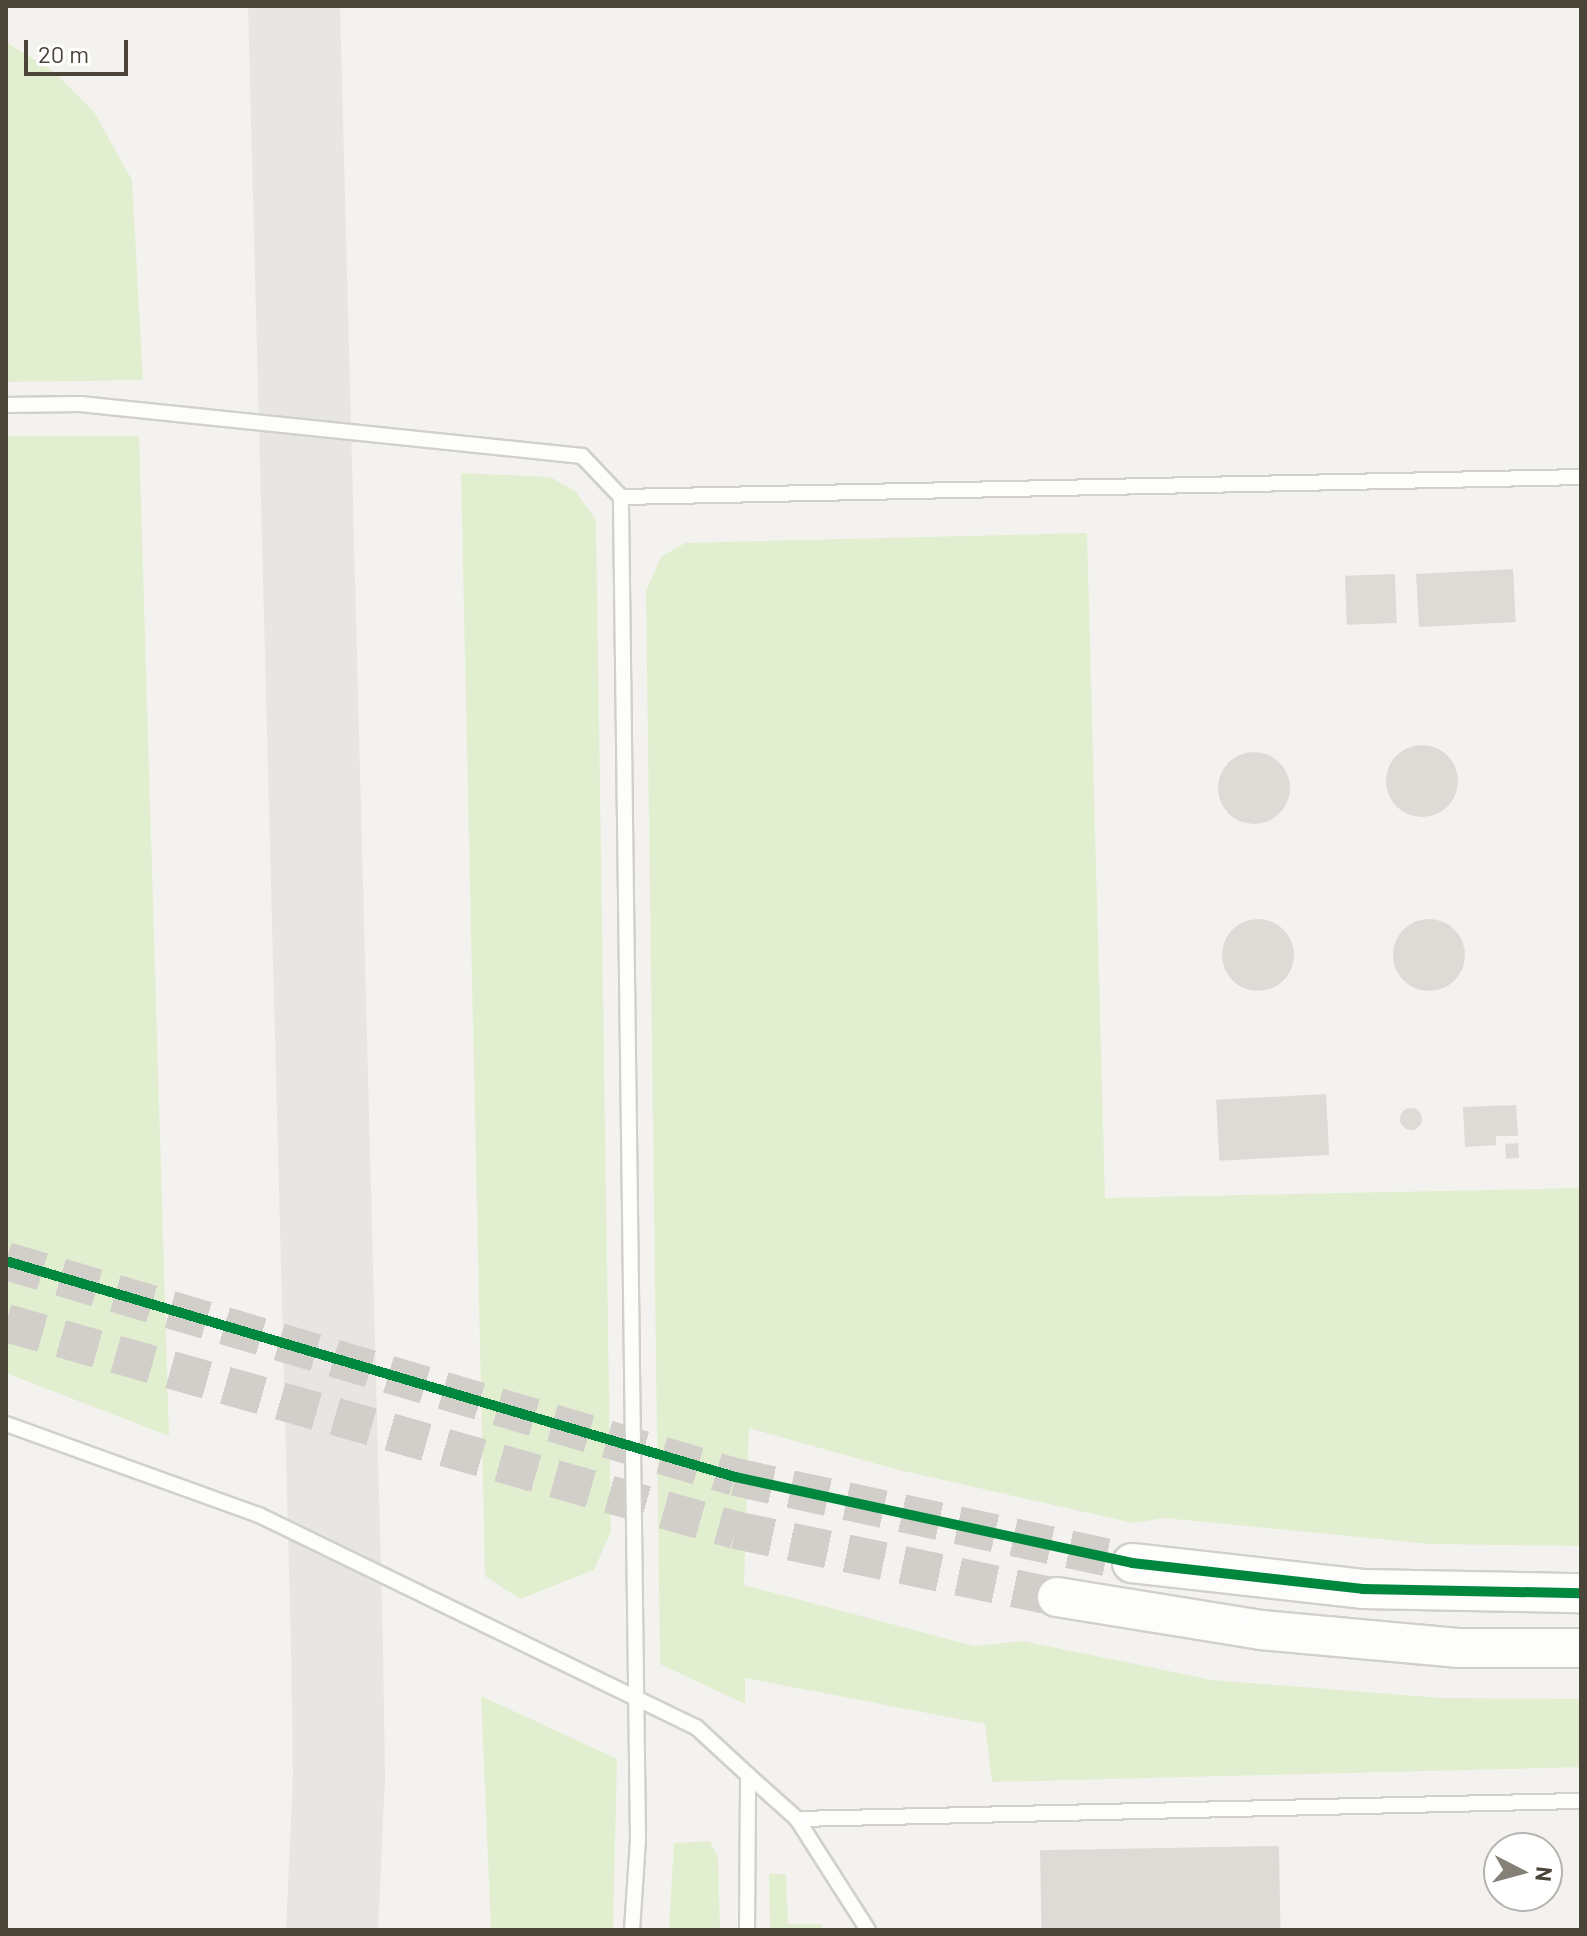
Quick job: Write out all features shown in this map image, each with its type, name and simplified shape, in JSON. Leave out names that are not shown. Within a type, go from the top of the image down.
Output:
[{"type":"street","points":[[1132,1563],[1363,1589],[1581,1593]]},
{"type":"street","points":[[1057,1597],[1261,1630],[1457,1648],[1581,1648]]},
{"type":"lane","points":[[6,405],[80,404],[582,456],[621,497],[638,1839],[632,1930]]},
{"type":"lane","points":[[621,497],[1581,477]]},
{"type":"lane","points":[[6,1424],[259,1515],[696,1727],[797,1819],[868,1930]]},
{"type":"lane","points":[[747,1930],[748,1775]]},
{"type":"lane","points":[[797,1819],[1581,1801]]},
{"type":"green space","points":[[6,42],[54,72],[94,112],[132,180],[143,380],[6,382]]},
{"type":"green space","points":[[6,436],[139,436],[169,1436],[6,1373]]},
{"type":"green space","points":[[461,473],[550,477],[575,491],[596,520],[611,1531],[594,1570],[520,1599],[485,1576]]},
{"type":"green space","points":[[1087,533],[1105,1198],[1581,1188],[1581,1546],[1430,1544],[1164,1518],[1133,1523],[895,1469],[749,1428],[744,1585],[974,1646],[1023,1641],[1212,1680],[1442,1698],[1581,1699],[1581,1767],[992,1782],[985,1724],[745,1678],[745,1704],[660,1664],[646,591],[661,557],[685,543]]},
{"type":"green space","points":[[481,1696],[617,1759],[613,1930],[491,1930]]},
{"type":"green space","points":[[710,1841],[718,1857],[720,1930],[669,1930],[674,1843]]},
{"type":"green space","points":[[769,1874],[786,1874],[788,1924],[822,1924],[822,1930],[770,1930]]},
{"type":"building","points":[[1513,569],[1516,622],[1419,627],[1416,574]]},
{"type":"building","points":[[1395,574],[1397,623],[1347,625],[1345,576]]},
{"type":"building","points":[[1422,745],[1448,755],[1458,781],[1448,807],[1422,817],[1396,807],[1386,781],[1396,755]]},
{"type":"building","points":[[1254,752],[1280,762],[1290,788],[1280,814],[1254,824],[1228,814],[1218,788],[1228,762]]},
{"type":"building","points":[[1258,919],[1284,929],[1294,955],[1284,981],[1258,991],[1232,981],[1222,955],[1232,929]]},
{"type":"building","points":[[1429,919],[1455,929],[1465,955],[1455,981],[1429,991],[1403,981],[1393,955],[1403,929]]},
{"type":"building","points":[[1326,1094],[1329,1155],[1219,1161],[1216,1100]]},
{"type":"building","points":[[1516,1105],[1518,1136],[1496,1136],[1496,1145],[1465,1147],[1463,1107]]},
{"type":"building","points":[[1411,1108],[1422,1119],[1411,1130],[1400,1119]]},
{"type":"building","points":[[1518,1143],[1519,1158],[1506,1159],[1505,1144]]},
{"type":"building","points":[[1279,1846],[1280,1930],[1041,1930],[1040,1850]]},
{"type":"taxiway","points":[[294,6],[337,1647],[339,1777],[332,1930]]},
{"type":"tunnel","points":[[6,1261],[735,1477],[1132,1563]]},
{"type":"tunnel","points":[[6,1323],[735,1530],[1057,1597]]},
{"type":"cycle path","points":[[6,1261],[735,1477],[1132,1563],[1363,1589],[1581,1593]]}]
